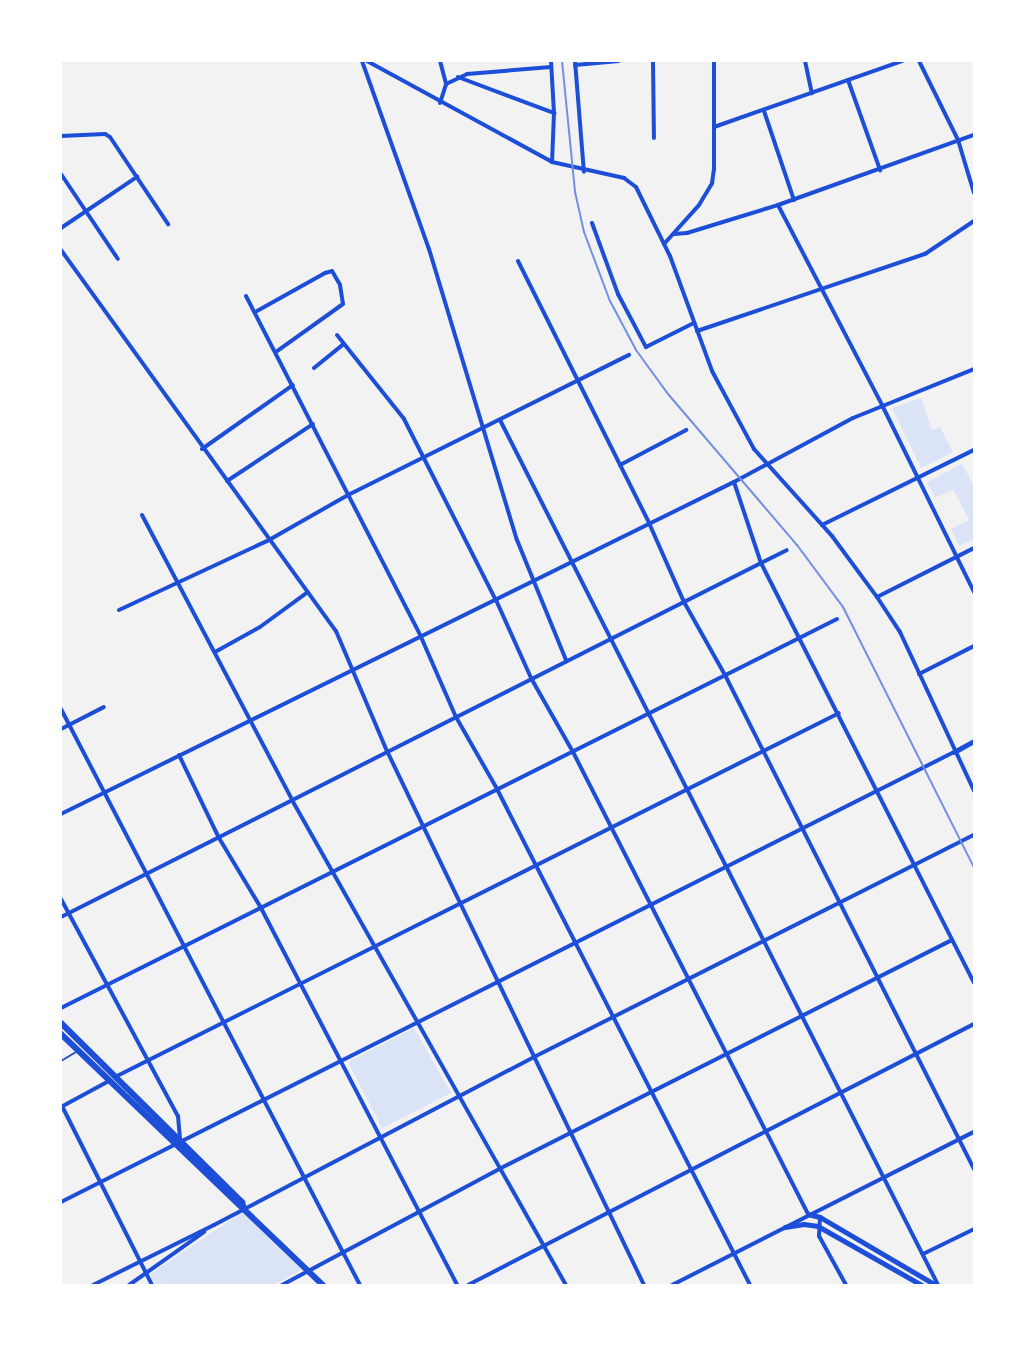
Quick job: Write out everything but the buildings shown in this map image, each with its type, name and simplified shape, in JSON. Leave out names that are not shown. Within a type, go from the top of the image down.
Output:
[{"type":"highway","points":[[61,1023],[112,1079]]},
{"type":"highway","points":[[61,1034],[179,1142],[244,1209],[323,1285]]},
{"type":"street","points":[[362,61],[429,249],[485,427],[512,525],[566,660]]},
{"type":"street","points":[[367,61],[440,103],[552,162],[584,172],[631,182],[664,244],[712,371],[765,464],[822,525],[877,597],[900,632],[954,752],[974,790]]},
{"type":"street","points":[[440,61],[446,84],[440,103]]},
{"type":"street","points":[[550,61],[554,113],[552,162]]},
{"type":"street","points":[[584,172],[575,63],[619,61]]},
{"type":"street","points":[[653,61],[654,138]]},
{"type":"street","points":[[664,244],[703,200],[712,183],[714,61]]},
{"type":"street","points":[[805,61],[812,93]]},
{"type":"street","points":[[714,127],[902,61]]},
{"type":"street","points":[[919,61],[958,140],[974,193]]},
{"type":"street","points":[[446,84],[458,77],[551,67]]},
{"type":"street","points":[[458,77],[554,113]]},
{"type":"street","points":[[848,80],[880,170]]},
{"type":"street","points":[[764,111],[794,200]]},
{"type":"street","points":[[61,136],[105,134],[137,177],[168,224]]},
{"type":"street","points":[[674,234],[687,233],[794,200],[974,135]]},
{"type":"street","points":[[61,174],[118,259]]},
{"type":"street","points":[[61,228],[137,177]]},
{"type":"street","points":[[778,205],[882,404],[974,592]]},
{"type":"street","points":[[697,331],[925,254],[974,221]]},
{"type":"street","points":[[592,223],[618,294],[646,347],[694,323]]},
{"type":"street","points":[[61,250],[202,449],[336,631],[387,751],[425,826],[644,1285]]},
{"type":"street","points":[[518,261],[649,523],[684,602],[725,675],[974,1169]]},
{"type":"street","points":[[257,311],[325,273],[332,271],[340,285],[343,304],[277,351]]},
{"type":"street","points":[[246,296],[257,311],[421,637],[456,716],[497,789],[611,1017],[750,1285]]},
{"type":"street","points":[[337,335],[400,412],[496,600],[531,678],[573,752],[808,1214],[804,1224]]},
{"type":"street","points":[[314,368],[344,344]]},
{"type":"street","points":[[119,610],[269,540],[348,495],[629,355]]},
{"type":"street","points":[[61,814],[734,482],[882,404],[974,370]]},
{"type":"street","points":[[202,449],[294,385]]},
{"type":"street","points":[[500,420],[572,562],[608,640],[649,713],[937,1285]]},
{"type":"street","points":[[227,481],[313,424]]},
{"type":"street","points":[[620,465],[686,430]]},
{"type":"street","points":[[822,525],[974,450]]},
{"type":"street","points":[[734,482],[762,564],[801,636],[974,982]]},
{"type":"street","points":[[142,515],[179,581],[292,800],[335,871],[416,1021],[566,1285]]},
{"type":"street","points":[[877,597],[974,548]]},
{"type":"street","points":[[61,917],[566,660],[787,550]]},
{"type":"street","points":[[215,652],[260,627],[308,592]]},
{"type":"street","points":[[61,1008],[837,619]]},
{"type":"street","points":[[920,674],[974,646]]},
{"type":"street","points":[[61,729],[104,707]]},
{"type":"street","points":[[61,709],[145,874],[186,946],[360,1285]]},
{"type":"street","points":[[152,1285],[62,1106],[460,902],[839,713]]},
{"type":"street","points":[[61,1202],[497,980],[974,741]]},
{"type":"street","points":[[179,755],[219,838],[261,908],[457,1285]]},
{"type":"street","points":[[93,1285],[214,1226],[379,1136],[611,1017],[974,835]]},
{"type":"street","points":[[61,899],[109,984],[178,1116],[179,1142]]},
{"type":"street","points":[[282,1285],[501,1168],[952,940]]},
{"type":"street","points":[[468,1285],[974,1024]]},
{"type":"street","points":[[672,1285],[808,1214],[974,1132]]},
{"type":"street","points":[[808,1214],[820,1217],[937,1285]]},
{"type":"street","points":[[820,1217],[818,1226],[819,1236],[846,1285]]},
{"type":"street","points":[[785,1227],[804,1224],[818,1226],[922,1285]]},
{"type":"street","points":[[129,1285],[214,1226]]},
{"type":"street","points":[[923,1254],[974,1229]]},
{"type":"lane","points":[[61,1061],[78,1051]]},
{"type":"shaded area","points":[[921,398],[932,430],[940,427],[953,452],[921,468],[892,408]]},
{"type":"shaded area","points":[[962,464],[974,486],[974,539],[959,546],[951,529],[969,520],[953,489],[935,498],[927,482]]},
{"type":"shaded area","points":[[414,1028],[451,1093],[382,1128],[348,1062]]},
{"type":"shaded area","points":[[244,1211],[303,1269],[274,1285],[156,1285],[150,1274]]},
{"type":"railway","points":[[562,61],[575,192],[584,232],[610,301],[636,350],[668,394],[797,545],[843,607],[974,868]]}]
